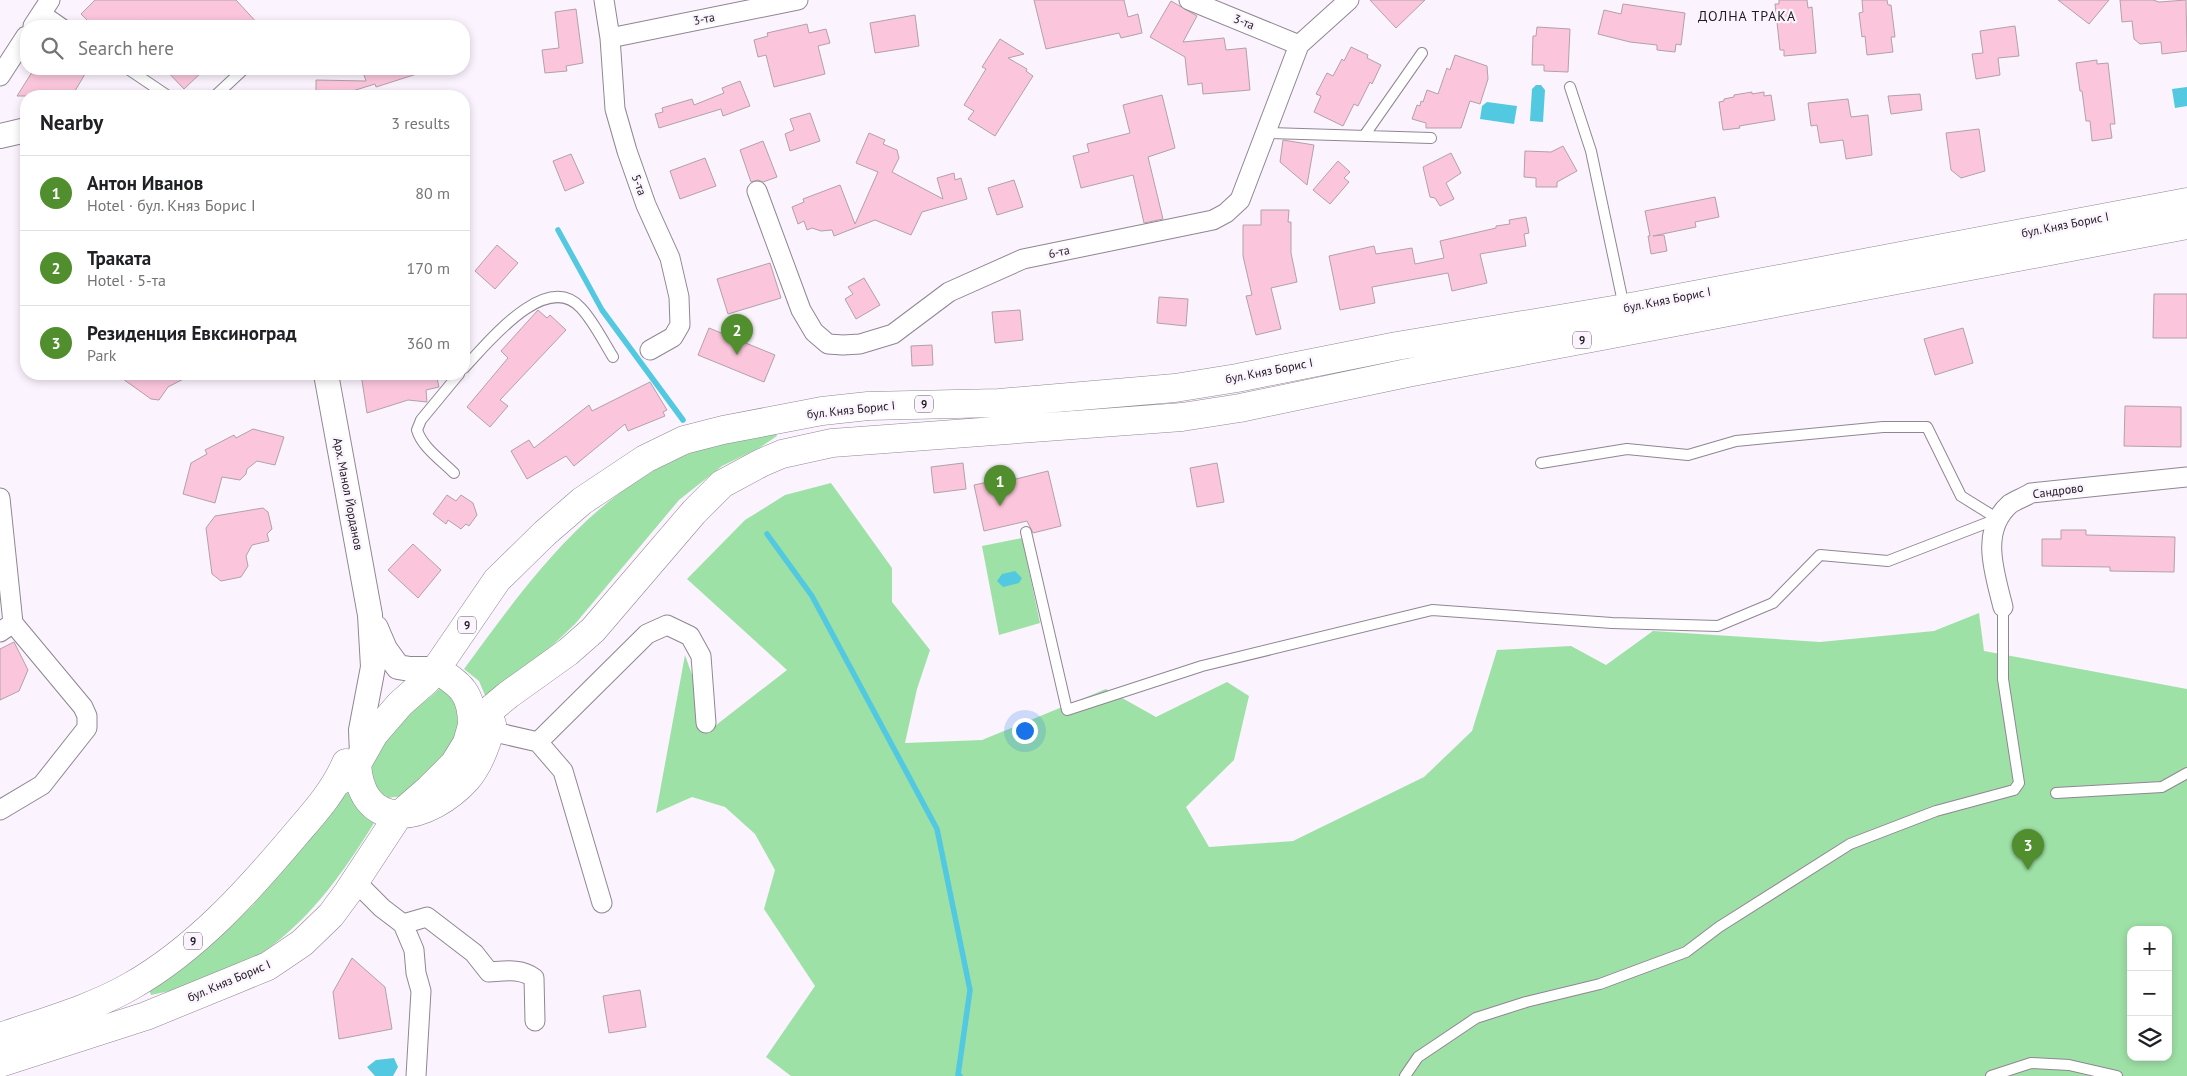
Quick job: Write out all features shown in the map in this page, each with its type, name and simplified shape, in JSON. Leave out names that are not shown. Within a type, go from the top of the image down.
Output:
[{"type":"highway","name":"бул. Княз Борис I","points":[[436,669],[497,580],[545,533],[582,501],[611,480],[645,459],[684,440],[769,420],[868,406],[999,403],[1175,388],[1237,378],[1397,346],[1625,308],[2187,202]]},
{"type":"highway","name":"бул. Княз Борис I","points":[[481,728],[508,695],[568,652],[593,630],[694,512],[722,484],[761,463],[790,452],[832,443],[1182,417],[1240,408],[1407,373],[2181,228]]},
{"type":"highway","name":"9","points":[[0,1037],[107,998],[132,986],[182,951],[258,879],[355,757],[389,693],[410,680],[436,669],[458,684],[467,694],[472,713],[481,728],[476,767],[460,786],[446,798],[424,810],[398,816]]},
{"type":"highway","points":[[355,757],[358,780],[364,795],[383,811],[398,816]]},
{"type":"highway","name":"бул. Княз Борис I","points":[[0,1063],[146,1016],[268,966],[315,932],[331,915],[398,816]]},
{"type":"street","name":"5-та","points":[[604,0],[610,38],[614,109],[626,151],[646,205],[670,258],[679,297],[680,325],[673,337],[650,350]]},
{"type":"street","name":"3-та","points":[[610,38],[798,0]]},
{"type":"street","name":"3-та","points":[[1189,0],[1299,45]]},
{"type":"street","name":"6-та","points":[[757,191],[801,310],[814,332],[828,344],[860,344],[893,334],[949,292],[1023,259],[1213,220],[1220,216],[1240,200],[1299,45],[1349,0]]},
{"type":"street","points":[[35,20],[42,3]]},
{"type":"street","points":[[0,76],[20,45]]},
{"type":"street","points":[[0,136],[20,131]]},
{"type":"street","name":"Арх. Манол Йорданов","points":[[327,380],[370,615],[373,667],[355,757]]},
{"type":"street","name":"Сандрово","points":[[1998,519],[2011,504],[2031,493],[2187,476]]},
{"type":"street","points":[[0,498],[6,627],[83,707],[87,716],[87,728],[42,785],[0,810]]},
{"type":"street","points":[[1998,519],[1992,536],[1992,559],[2002,607]]},
{"type":"street","name":"Арх. Манол Йорданов","points":[[370,615],[385,649],[398,667],[436,669]]},
{"type":"street","points":[[538,742],[647,634],[667,624],[690,636],[701,656],[706,723]]},
{"type":"street","points":[[481,728],[538,742],[563,771],[602,903]]},
{"type":"street","points":[[355,881],[382,908],[403,924],[414,950],[416,973],[422,991],[416,1076]]},
{"type":"street","points":[[403,924],[427,917],[474,953],[489,972],[517,970],[526,972],[534,978],[535,1021]]},
{"type":"lane","points":[[42,3],[60,20]]},
{"type":"lane","points":[[1364,136],[1422,53]]},
{"type":"lane","points":[[137,75],[159,90]]},
{"type":"lane","points":[[221,90],[238,75]]},
{"type":"lane","points":[[1570,87],[1591,151],[1625,308]]},
{"type":"lane","points":[[1267,133],[1431,138]]},
{"type":"lane","points":[[470,362],[522,310],[538,301],[556,297],[570,300],[581,308],[613,357]]},
{"type":"lane","points":[[453,380],[421,420],[417,430],[419,437],[425,444],[454,473]]},
{"type":"lane","points":[[1541,463],[1627,449],[1688,455],[1736,441],[1883,427],[1926,427],[1962,496],[1998,519]]},
{"type":"lane","points":[[1026,532],[1067,710],[1202,666],[1432,610],[1612,623],[1718,626],[1773,604],[1820,555],[1888,561],[1998,519]]},
{"type":"lane","points":[[1405,1076],[1418,1056],[1476,1018],[1526,1002],[1600,984],[1686,952],[1718,927],[1850,844],[1936,811],[2014,790],[2019,783],[2002,679],[2002,607]]},
{"type":"lane","points":[[2056,793],[2162,787],[2187,773]]},
{"type":"lane","points":[[1991,1076],[2031,1062],[2069,1065],[2117,1076]]},
{"type":"green space","points":[[775,432],[777,436],[759,448],[722,466],[679,500],[575,624],[553,645],[497,689],[487,700],[479,681],[464,669],[540,570],[598,510],[631,485],[666,464],[705,448]]},
{"type":"green space","points":[[831,483],[892,568],[892,602],[930,650],[917,689],[905,743],[982,740],[1106,689],[1156,717],[1227,682],[1249,696],[1234,760],[1186,807],[1209,847],[1293,841],[1424,777],[1472,731],[1497,650],[1571,646],[1606,665],[1653,631],[1820,642],[1934,631],[1979,613],[1984,651],[2187,689],[2187,1076],[791,1076],[766,1057],[815,986],[764,909],[775,870],[755,834],[725,807],[692,797],[656,813],[685,655],[711,729],[787,670],[687,579],[745,520],[785,495]]},
{"type":"green space","points":[[1022,538],[1040,623],[999,635],[982,546]]},
{"type":"green space","points":[[441,687],[455,697],[461,715],[457,736],[443,765],[404,796],[386,798],[377,795],[370,773],[372,758],[378,745],[396,724]]},
{"type":"green space","points":[[349,790],[376,820],[330,887],[295,926],[253,959],[228,973],[180,989],[151,995],[148,986],[205,949],[253,905]]},
{"type":"water","points":[[1536,85],[1541,85],[1545,90],[1543,122],[1530,121],[1532,89]]},
{"type":"water","points":[[2187,87],[2187,106],[2175,108],[2172,89]]},
{"type":"water","points":[[1487,102],[1517,106],[1514,124],[1480,119],[1482,106]]},
{"type":"water","points":[[1015,571],[1022,578],[1019,583],[1003,587],[997,581],[1002,574]]},
{"type":"water","points":[[394,1058],[398,1067],[393,1076],[375,1076],[367,1067],[376,1060]]},
{"type":"building","points":[[95,0],[236,0],[254,20],[87,20],[81,14]]},
{"type":"building","points":[[1034,0],[1124,0],[1128,17],[1138,14],[1142,33],[1121,38],[1119,33],[1046,49]]},
{"type":"building","points":[[1370,0],[1425,0],[1396,28]]},
{"type":"building","points":[[1779,0],[1807,0],[1808,8],[1812,7],[1816,53],[1784,56],[1784,50],[1780,50],[1775,4],[1779,4]]},
{"type":"building","points":[[1862,0],[1887,0],[1888,5],[1891,5],[1895,37],[1891,37],[1893,52],[1867,55],[1865,36],[1862,37],[1859,13],[1863,12]]},
{"type":"building","points":[[2058,0],[2109,0],[2089,24]]},
{"type":"building","points":[[2120,0],[2153,0],[2159,2],[2186,0],[2187,51],[2162,54],[2161,42],[2140,44],[2134,39],[2132,21],[2122,22]]},
{"type":"building","points":[[1171,1],[1197,16],[1183,42],[1224,38],[1226,50],[1246,48],[1250,90],[1203,94],[1202,83],[1188,85],[1185,57],[1150,37]]},
{"type":"building","points":[[1623,4],[1685,13],[1681,45],[1676,44],[1675,52],[1657,50],[1657,45],[1630,42],[1598,34],[1604,10],[1621,14]]},
{"type":"building","points":[[576,9],[583,63],[566,66],[567,71],[545,73],[542,50],[559,48],[555,12]]},
{"type":"building","points":[[915,15],[919,46],[875,53],[870,23]]},
{"type":"building","points":[[807,24],[809,33],[826,29],[830,43],[818,46],[825,74],[774,87],[766,55],[758,57],[754,40],[768,36],[767,33]]},
{"type":"building","points":[[2015,26],[2019,56],[1998,58],[2000,75],[1976,79],[1972,54],[1983,53],[1980,31]]},
{"type":"building","points":[[1537,27],[1570,29],[1568,72],[1544,71],[1544,65],[1532,65],[1533,36],[1536,36]]},
{"type":"building","points":[[1000,39],[1024,54],[1008,58],[1027,69],[1026,71],[1033,76],[995,136],[968,119],[974,111],[964,105],[986,69],[982,67]]},
{"type":"building","points":[[1351,47],[1368,55],[1367,58],[1381,65],[1372,84],[1370,82],[1358,106],[1354,104],[1343,126],[1314,112],[1321,96],[1316,94],[1327,73],[1333,76]]},
{"type":"building","points":[[1455,55],[1487,66],[1488,79],[1480,104],[1470,101],[1461,128],[1426,128],[1426,123],[1412,119],[1417,105],[1420,106],[1421,101],[1423,102],[1427,90],[1438,94],[1447,68],[1450,70]]},
{"type":"building","points":[[2097,60],[2097,64],[2108,63],[2115,124],[2110,124],[2112,138],[2092,141],[2090,121],[2086,121],[2076,63]]},
{"type":"building","points":[[30,75],[84,75],[76,90],[21,90]]},
{"type":"building","points":[[171,75],[199,75],[184,89]]},
{"type":"building","points":[[364,75],[414,75],[376,87],[375,84],[356,90],[316,90],[316,80],[366,81]]},
{"type":"building","points":[[740,81],[750,106],[723,116],[721,109],[659,128],[655,114],[663,112],[662,108],[692,99],[694,105],[724,93],[722,88]]},
{"type":"building","points":[[1752,92],[1752,94],[1764,92],[1764,96],[1771,95],[1775,120],[1723,130],[1719,102],[1734,97],[1734,95]]},
{"type":"building","points":[[1920,94],[1922,110],[1891,114],[1888,96]]},
{"type":"building","points":[[1162,95],[1175,148],[1148,157],[1163,219],[1144,223],[1133,175],[1081,188],[1073,156],[1089,152],[1087,144],[1130,133],[1123,105]]},
{"type":"building","points":[[1848,99],[1851,117],[1868,115],[1872,155],[1846,159],[1843,140],[1820,143],[1817,125],[1811,126],[1808,103]]},
{"type":"building","points":[[810,113],[820,141],[790,151],[785,134],[794,130],[790,119]]},
{"type":"building","points":[[1979,129],[1985,171],[1961,178],[1951,170],[1946,133]]},
{"type":"building","points":[[869,133],[885,140],[883,144],[897,150],[899,158],[892,172],[943,199],[937,178],[954,173],[955,180],[961,178],[967,199],[922,212],[911,235],[875,220],[834,236],[832,230],[821,231],[812,228],[807,230],[804,221],[798,224],[792,207],[804,202],[803,199],[840,185],[855,224],[878,172],[856,163]]},
{"type":"building","points":[[1283,140],[1314,145],[1307,185],[1280,162]]},
{"type":"building","points":[[763,141],[777,177],[763,182],[758,180],[751,182],[740,150]]},
{"type":"building","points":[[1563,146],[1577,171],[1557,182],[1557,187],[1536,187],[1536,178],[1524,177],[1525,151],[1551,152]]},
{"type":"building","points":[[1451,153],[1461,173],[1446,183],[1454,199],[1440,206],[1435,198],[1430,197],[1423,167]]},
{"type":"building","points":[[571,154],[584,183],[565,191],[553,161]]},
{"type":"building","points":[[705,158],[716,186],[680,199],[670,171]]},
{"type":"building","points":[[1338,161],[1350,172],[1344,178],[1349,182],[1330,204],[1313,190]]},
{"type":"building","points":[[1014,180],[1023,207],[997,215],[988,188]]},
{"type":"building","points":[[1715,197],[1719,217],[1695,222],[1696,227],[1653,236],[1664,235],[1667,251],[1651,254],[1645,211]]},
{"type":"building","points":[[1261,210],[1289,210],[1288,222],[1291,222],[1291,253],[1297,282],[1271,288],[1281,329],[1256,335],[1246,296],[1252,295],[1243,256],[1243,225],[1261,225]]},
{"type":"building","points":[[1526,217],[1529,233],[1524,234],[1526,246],[1480,254],[1487,283],[1452,291],[1448,273],[1372,287],[1375,303],[1340,310],[1329,256],[1374,246],[1376,254],[1412,248],[1415,264],[1444,258],[1440,241],[1496,228],[1496,226],[1510,224],[1509,220]]},
{"type":"building","points":[[497,245],[518,263],[495,289],[475,271]]},
{"type":"building","points":[[770,263],[781,298],[728,314],[717,279]]},
{"type":"building","points":[[864,278],[880,305],[856,319],[845,299],[853,294],[848,287]]},
{"type":"building","points":[[2154,294],[2187,294],[2187,338],[2153,338]]},
{"type":"building","points":[[1159,297],[1188,299],[1186,326],[1157,323]]},
{"type":"building","points":[[538,310],[547,318],[550,315],[566,330],[500,400],[508,406],[490,427],[467,407],[508,358],[501,351]]},
{"type":"building","points":[[1020,310],[1023,340],[995,343],[992,312]]},
{"type":"building","points":[[709,328],[775,355],[764,382],[698,355]]},
{"type":"building","points":[[1963,328],[1973,363],[1935,375],[1924,339]]},
{"type":"building","points":[[932,345],[933,365],[912,366],[911,346]]},
{"type":"building","points":[[124,380],[181,380],[168,387],[159,400],[151,399]]},
{"type":"building","points":[[362,380],[437,380],[439,387],[426,390],[427,402],[408,400],[367,413]]},
{"type":"building","points":[[650,382],[667,410],[663,412],[665,416],[628,431],[625,424],[574,466],[566,456],[527,479],[511,451],[529,440],[534,448],[589,405],[592,411]]},
{"type":"building","points":[[2125,406],[2181,407],[2181,447],[2124,446]]},
{"type":"building","points":[[253,429],[284,437],[275,465],[257,461],[247,469],[246,474],[240,480],[222,477],[215,503],[183,494],[191,463],[207,454],[205,450],[234,435],[236,438]]},
{"type":"building","points":[[963,463],[966,489],[934,493],[931,467]]},
{"type":"building","points":[[1217,463],[1224,502],[1197,507],[1190,468]]},
{"type":"building","points":[[1048,471],[1061,526],[1033,533],[1027,521],[984,531],[974,485],[1007,478],[1008,481]]},
{"type":"building","points":[[447,495],[456,501],[461,495],[473,503],[477,515],[469,526],[466,524],[461,529],[448,520],[446,524],[433,514]]},
{"type":"building","points":[[263,508],[268,512],[272,529],[267,534],[269,541],[252,545],[246,556],[248,566],[241,577],[221,581],[212,574],[206,528],[215,516]]},
{"type":"building","points":[[2061,530],[2086,530],[2086,535],[2175,537],[2174,572],[2110,571],[2110,567],[2042,566],[2042,539],[2061,539]]},
{"type":"building","points":[[413,544],[441,570],[418,598],[388,570]]},
{"type":"building","points":[[14,642],[28,670],[19,691],[0,700],[0,649]]},
{"type":"building","points":[[352,958],[385,987],[392,1029],[339,1039],[333,992]]},
{"type":"building","points":[[640,990],[646,1027],[609,1033],[603,996]]},
{"type":"waterway","points":[[558,230],[602,310],[683,420]]},
{"type":"waterway","points":[[767,534],[812,596],[937,829],[970,990],[958,1075],[960,1076]]},
{"type":"place","name":"Траката","points":[[737,355]]},
{"type":"place","name":"Антон Иванов","points":[[1000,506]]},
{"type":"place","name":"Резиденция Евксиноград","points":[[2028,870]]},
{"type":"district","name":"ДОЛНА ТРАКА","points":[[1747,16]]}]
